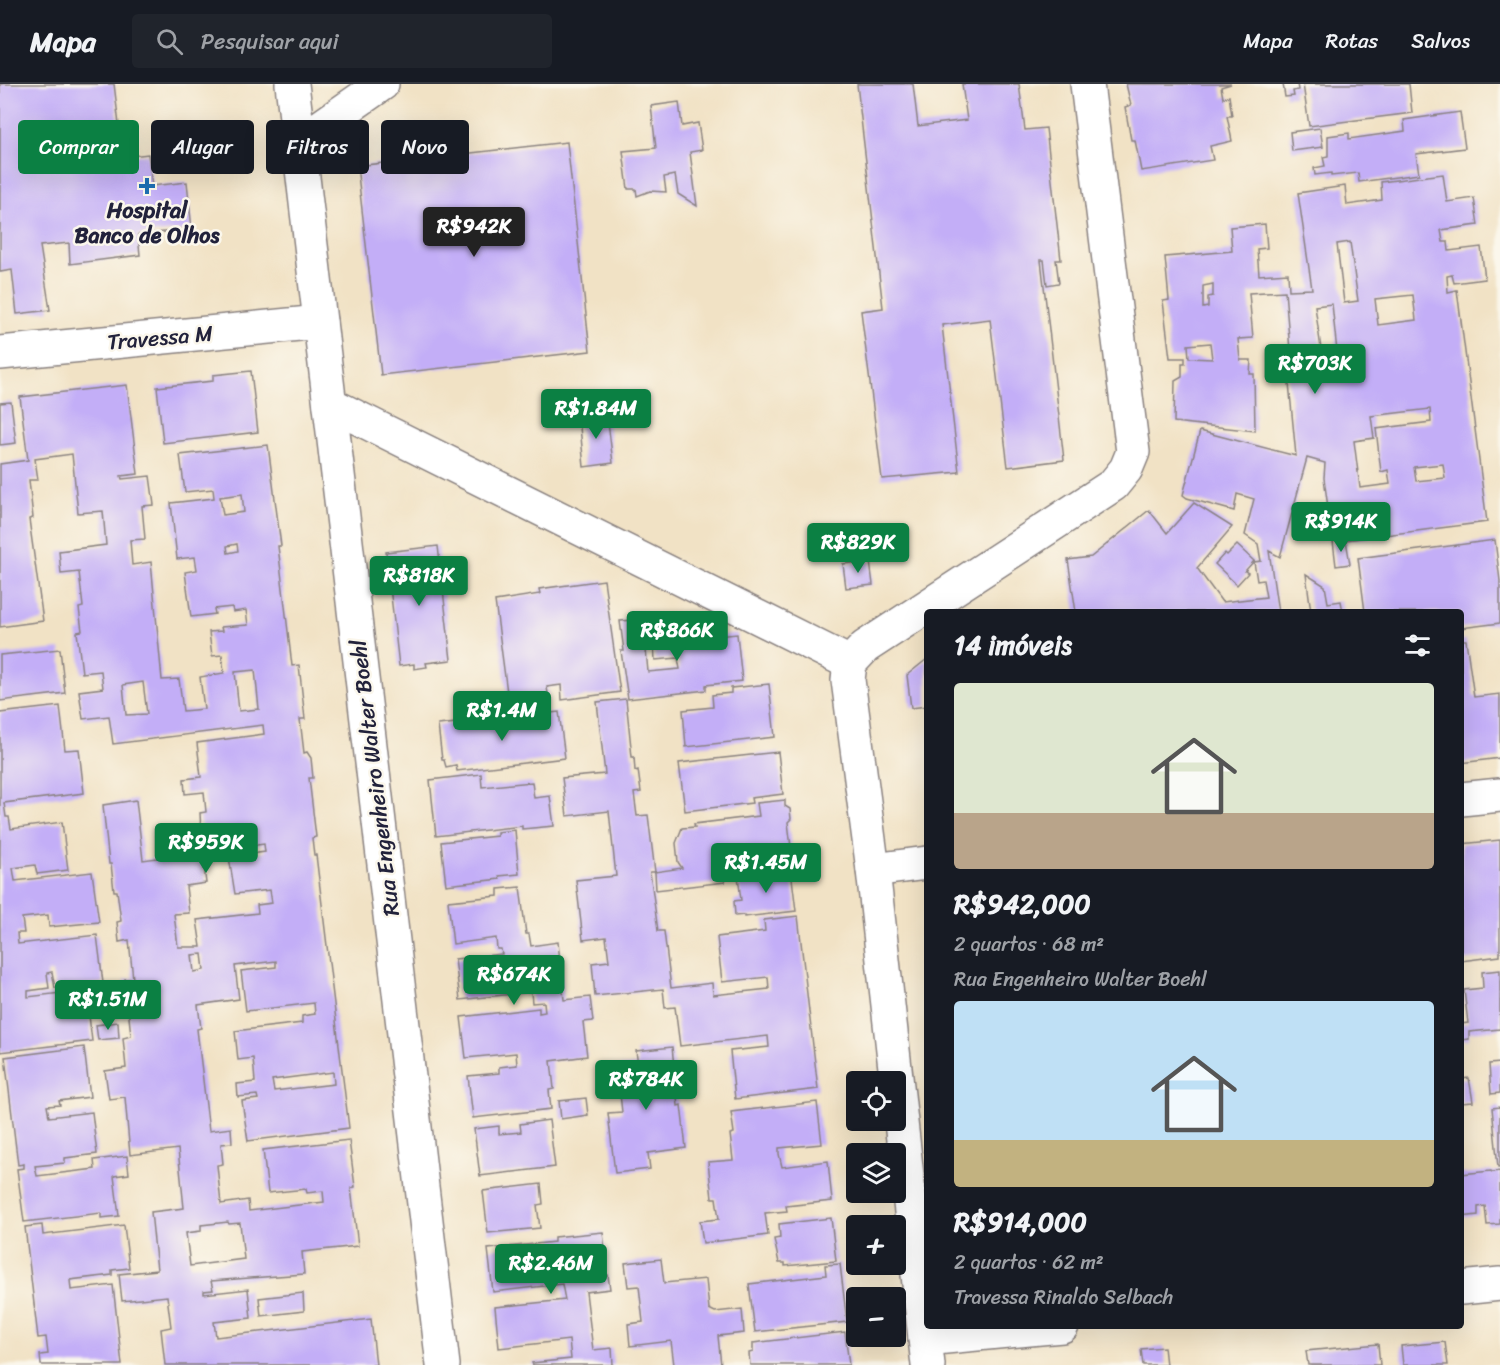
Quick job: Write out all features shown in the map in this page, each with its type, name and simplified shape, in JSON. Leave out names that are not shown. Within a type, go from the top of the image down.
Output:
[{"type":"street","name":"Rua Engenheiro Walter Boehl","points":[[292,84],[296,120]]},
{"type":"street","points":[[330,120],[382,84]]},
{"type":"street","points":[[1046,1329],[926,1352],[873,870],[848,680],[850,663],[865,647],[1113,485],[1126,469],[1132,452],[1087,84]]},
{"type":"street","name":"Rua Engenheiro Walter Boehl","points":[[303,174],[443,1365]]},
{"type":"street","name":"Travessa M","points":[[0,353],[320,322]]},
{"type":"street","points":[[330,404],[850,663]]},
{"type":"street","points":[[1464,799],[1500,795]]},
{"type":"street","points":[[873,870],[924,863]]},
{"type":"street","points":[[1464,1288],[1500,1284]]},
{"type":"building","points":[[0,84],[114,84],[118,120],[18,120],[18,174],[139,174],[139,155],[148,154],[152,186],[187,182],[192,229],[138,235],[140,255],[70,264],[69,243],[40,246],[50,310],[17,314],[12,270],[0,272]]},
{"type":"building","points":[[857,84],[913,84],[918,126],[967,120],[962,84],[1019,84],[1025,130],[1046,128],[1061,260],[1056,260],[1059,283],[1047,285],[1044,260],[1041,260],[1064,460],[1008,467],[990,319],[942,325],[959,472],[882,479],[861,311],[883,308]]},
{"type":"building","points":[[1126,84],[1231,84],[1221,87],[1223,98],[1229,96],[1232,116],[1227,116],[1232,141],[1210,146],[1213,160],[1141,171],[1135,140],[1131,140],[1125,107],[1131,105]]},
{"type":"building","points":[[1283,84],[1297,84],[1298,90],[1293,91],[1294,96],[1285,97]]},
{"type":"building","points":[[1303,84],[1409,84],[1412,113],[1309,126]]},
{"type":"building","points":[[679,102],[682,126],[698,123],[702,150],[690,152],[697,206],[678,194],[675,175],[664,177],[666,192],[650,191],[637,196],[636,189],[628,189],[623,151],[656,148],[651,106]]},
{"type":"building","points":[[1460,112],[1465,148],[1416,154],[1419,174],[1359,182],[1358,173],[1315,175],[1314,168],[1325,166],[1323,157],[1328,156],[1328,136],[1349,133],[1349,139],[1405,131],[1404,120]]},
{"type":"building","points":[[1320,128],[1323,147],[1292,151],[1290,132]]},
{"type":"building","points":[[567,142],[590,351],[381,375],[358,174],[369,174],[369,165],[381,163],[381,174],[469,174],[469,153]]},
{"type":"building","points":[[1443,174],[1447,202],[1474,198],[1478,225],[1441,230],[1443,242],[1448,242],[1449,251],[1481,247],[1485,279],[1454,283],[1452,275],[1447,276],[1448,292],[1457,290],[1487,522],[1346,540],[1346,537],[1332,537],[1324,478],[1325,463],[1307,458],[1280,557],[1269,551],[1278,609],[1076,609],[1068,560],[1091,557],[1149,510],[1167,533],[1194,503],[1232,527],[1197,568],[1222,602],[1266,597],[1263,580],[1257,581],[1254,562],[1261,561],[1258,544],[1245,535],[1254,499],[1237,494],[1234,511],[1183,495],[1200,431],[1296,456],[1287,362],[1291,362],[1285,291],[1249,293],[1253,338],[1238,339],[1240,360],[1251,360],[1250,374],[1254,374],[1255,431],[1174,422],[1175,381],[1182,377],[1182,363],[1185,363],[1185,358],[1170,358],[1163,301],[1169,300],[1165,257],[1232,251],[1230,227],[1265,224],[1267,248],[1257,249],[1259,275],[1288,273],[1289,290],[1312,289],[1298,193],[1345,186],[1347,205],[1382,200],[1381,182]],"holes":[[[1350,242],[1358,301],[1344,303],[1337,244]],[[1213,284],[1213,296],[1208,297],[1208,307],[1203,308],[1203,286]],[[1413,295],[1416,320],[1378,325],[1375,299]],[[1332,304],[1338,361],[1323,363],[1315,306]],[[1210,343],[1212,359],[1189,358],[1188,345]],[[1430,409],[1431,422],[1376,429],[1381,472],[1388,470],[1390,484],[1360,488],[1354,441],[1374,438],[1371,416]],[[1443,464],[1445,478],[1416,481],[1414,467]]]},
{"type":"building","points":[[251,371],[258,432],[163,443],[157,387],[213,381],[213,375]]},
{"type":"building","points":[[127,385],[138,474],[121,476],[122,479],[150,476],[154,505],[142,506],[145,539],[130,540],[132,565],[151,562],[162,680],[179,679],[183,711],[204,709],[200,677],[224,673],[222,655],[212,656],[209,632],[222,631],[221,627],[248,625],[246,610],[233,612],[232,607],[214,609],[215,614],[191,617],[185,572],[197,570],[195,557],[177,559],[171,503],[214,498],[213,489],[185,492],[180,455],[268,445],[281,546],[278,546],[292,666],[299,665],[305,719],[300,719],[304,753],[307,752],[311,758],[313,778],[309,778],[316,837],[312,838],[314,855],[316,855],[349,1128],[248,1141],[242,1101],[258,1099],[257,1095],[238,1097],[237,1084],[255,1082],[253,1058],[238,1060],[235,1031],[302,1023],[302,1016],[315,1014],[314,1003],[246,1011],[241,971],[276,967],[276,961],[235,966],[239,999],[198,1005],[201,1028],[197,1029],[209,1131],[231,1128],[232,1143],[221,1144],[223,1164],[217,1165],[221,1204],[248,1200],[249,1211],[324,1202],[323,1191],[307,1193],[306,1189],[268,1193],[263,1150],[349,1140],[355,1187],[351,1188],[358,1246],[302,1252],[304,1274],[211,1281],[213,1290],[204,1291],[204,1294],[248,1289],[251,1318],[214,1322],[216,1337],[371,1319],[376,1365],[165,1365],[161,1329],[171,1327],[167,1296],[122,1301],[119,1274],[157,1270],[151,1212],[184,1208],[178,1149],[130,1155],[125,1097],[109,1099],[105,1071],[126,1068],[123,1038],[131,1036],[125,979],[133,979],[129,940],[119,942],[117,922],[121,921],[117,891],[114,891],[111,864],[109,864],[103,805],[136,800],[143,860],[202,852],[200,813],[206,812],[204,792],[185,794],[184,779],[201,777],[197,743],[264,734],[263,725],[113,744],[109,716],[83,719],[79,691],[103,688],[101,671],[82,673],[77,632],[82,631],[79,608],[83,607],[79,572],[61,574],[59,551],[106,545],[103,511],[78,513],[72,454],[35,459],[38,480],[29,480],[33,518],[29,519],[43,621],[0,627],[0,464],[28,460],[20,397]],"holes":[[[242,494],[244,512],[223,515],[220,497]],[[237,544],[238,551],[228,553],[227,546]],[[255,670],[259,709],[239,711],[235,672]],[[143,682],[147,714],[126,715],[123,685]],[[264,844],[265,852],[229,857],[235,894],[270,890],[272,903],[257,905],[258,913],[197,920],[201,947],[178,947],[174,914],[189,913],[186,886],[206,883],[202,852]],[[202,954],[204,970],[194,972],[192,955]],[[333,1072],[334,1084],[274,1091],[272,1080]],[[240,1223],[244,1259],[190,1266],[186,1233],[201,1231],[201,1225]]]},
{"type":"building","points":[[11,402],[16,443],[0,445],[0,403]]},
{"type":"building","points":[[607,414],[613,463],[584,467],[579,417]]},
{"type":"building","points":[[1346,540],[1350,564],[1336,566],[1333,541]]},
{"type":"building","points":[[1495,540],[1500,581],[1500,623],[1464,628],[1464,609],[1365,609],[1358,558]]},
{"type":"building","points":[[1237,545],[1254,561],[1245,571],[1248,573],[1237,585],[1215,564]]},
{"type":"building","points":[[438,546],[451,660],[426,663],[427,667],[414,669],[414,664],[399,666],[386,552]]},
{"type":"building","points":[[870,561],[873,585],[846,588],[843,564]]},
{"type":"building","points":[[1306,574],[1325,586],[1328,603],[1341,601],[1342,609],[1311,609]]},
{"type":"building","points":[[604,580],[620,692],[562,700],[561,685],[547,687],[548,694],[508,700],[495,601],[540,594],[539,589]]},
{"type":"building","points":[[649,619],[653,649],[646,650],[648,672],[680,669],[678,658],[655,660],[654,645],[677,643],[677,640],[737,634],[742,681],[706,685],[706,690],[628,699],[621,651],[624,651],[620,621]]},
{"type":"building","points":[[1464,640],[1466,640],[1474,697],[1500,694],[1500,758],[1464,763]]},
{"type":"building","points":[[60,649],[65,693],[0,701],[0,655]]},
{"type":"building","points":[[924,661],[924,706],[911,708],[907,675]]},
{"type":"building","points":[[769,684],[775,737],[686,747],[683,710],[713,707],[712,695],[731,693],[731,688]]},
{"type":"building","points":[[626,699],[632,757],[634,757],[635,771],[638,770],[641,792],[634,793],[637,816],[648,815],[655,872],[650,872],[658,931],[664,931],[671,988],[712,983],[713,995],[769,989],[768,977],[722,982],[717,937],[765,931],[764,920],[798,916],[818,1089],[735,1099],[730,1051],[769,1047],[768,1036],[680,1046],[675,1007],[665,1008],[663,989],[595,996],[592,963],[609,961],[606,937],[583,940],[576,880],[616,876],[609,811],[567,816],[562,778],[605,774],[597,702]]},
{"type":"building","points":[[60,706],[65,750],[79,749],[84,793],[4,803],[11,829],[62,822],[68,870],[37,874],[35,865],[13,868],[15,881],[92,872],[99,922],[49,927],[48,915],[22,918],[24,933],[17,933],[18,944],[97,935],[103,983],[55,988],[52,972],[47,973],[49,988],[28,991],[28,997],[86,990],[92,1041],[0,1052],[0,713]]},
{"type":"building","points":[[559,712],[565,758],[457,771],[456,765],[446,767],[442,760],[438,725]]},
{"type":"building","points":[[778,752],[783,794],[751,798],[752,803],[685,811],[679,763]]},
{"type":"building","points":[[481,774],[482,787],[532,782],[534,798],[550,796],[554,826],[522,829],[522,826],[436,836],[430,780]]},
{"type":"building","points":[[785,800],[785,806],[790,809],[791,819],[788,822],[792,856],[722,864],[725,882],[656,890],[655,872],[682,868],[678,862],[676,843],[682,828],[695,827],[694,824],[759,816],[757,803]]},
{"type":"building","points":[[515,830],[519,874],[499,876],[500,879],[446,885],[441,842],[497,836],[497,832]]},
{"type":"building","points":[[1500,840],[1500,956],[1464,961],[1464,844]]},
{"type":"building","points":[[791,870],[796,911],[735,916],[734,901],[741,900],[738,876]]},
{"type":"building","points":[[520,887],[526,934],[529,934],[531,946],[558,942],[564,1000],[590,997],[593,1021],[583,1022],[587,1056],[551,1061],[554,1089],[549,1090],[551,1109],[473,1118],[468,1076],[499,1073],[499,1067],[517,1065],[516,1053],[466,1058],[461,1017],[539,1008],[539,1013],[545,1012],[544,1002],[532,1003],[531,992],[460,1000],[455,959],[502,954],[501,949],[497,949],[496,938],[453,944],[448,901],[498,896],[498,889]]},
{"type":"building","points":[[1500,970],[1500,1029],[1469,1032],[1469,1039],[1464,1040],[1464,1024],[1468,1023],[1464,990],[1483,988],[1482,972]]},
{"type":"building","points":[[118,1022],[119,1038],[98,1040],[96,1025]]},
{"type":"building","points":[[84,1047],[90,1097],[59,1101],[60,1105],[47,1106],[49,1117],[92,1112],[97,1154],[65,1158],[65,1163],[35,1166],[37,1176],[95,1169],[94,1160],[127,1156],[129,1174],[114,1176],[119,1216],[101,1218],[101,1213],[24,1222],[17,1169],[24,1168],[24,1164],[18,1165],[5,1057]]},
{"type":"building","points":[[672,1047],[678,1106],[681,1105],[686,1148],[648,1153],[650,1169],[615,1173],[608,1113],[622,1112],[617,1067],[638,1065],[636,1051]]},
{"type":"building","points":[[1500,1063],[1500,1093],[1491,1094],[1489,1064]]},
{"type":"building","points":[[1469,1078],[1473,1102],[1464,1103],[1464,1079]]},
{"type":"building","points":[[586,1098],[588,1115],[561,1119],[559,1101]]},
{"type":"building","points":[[817,1102],[822,1144],[779,1148],[779,1154],[782,1167],[828,1161],[832,1201],[786,1206],[787,1211],[765,1213],[768,1235],[703,1243],[700,1221],[719,1219],[716,1198],[712,1198],[708,1162],[733,1160],[730,1134],[734,1133],[731,1112]]},
{"type":"building","points":[[1500,1107],[1500,1167],[1498,1167],[1492,1108]]},
{"type":"building","points":[[549,1120],[555,1167],[480,1176],[474,1129],[499,1126],[499,1134],[521,1132],[520,1124]]},
{"type":"building","points":[[1500,1171],[1500,1224],[1487,1225],[1485,1206],[1478,1207],[1478,1215],[1464,1217],[1464,1174]]},
{"type":"building","points":[[541,1184],[543,1204],[537,1205],[540,1228],[488,1233],[483,1191]]},
{"type":"building","points":[[831,1218],[836,1261],[785,1266],[785,1263],[779,1263],[774,1239],[780,1238],[779,1224]]},
{"type":"building","points":[[42,1225],[43,1235],[124,1225],[129,1268],[112,1270],[112,1275],[70,1280],[71,1290],[113,1285],[122,1365],[41,1365],[40,1355],[48,1354],[46,1337],[38,1338],[25,1227]]},
{"type":"building","points":[[603,1232],[605,1251],[595,1252],[597,1276],[608,1275],[610,1289],[586,1292],[593,1350],[612,1348],[613,1365],[533,1365],[532,1363],[571,1359],[569,1340],[499,1348],[495,1307],[565,1300],[562,1284],[493,1292],[488,1249],[554,1242],[554,1237]]},
{"type":"building","points":[[661,1259],[664,1283],[706,1279],[709,1309],[715,1312],[742,1309],[744,1333],[718,1336],[721,1365],[674,1365],[671,1341],[630,1346],[628,1324],[643,1322],[639,1286],[628,1287],[625,1263]]},
{"type":"building","points":[[840,1264],[846,1322],[755,1332],[749,1284],[826,1275],[825,1265]]},
{"type":"building","points":[[303,1293],[304,1311],[261,1316],[259,1298]]},
{"type":"building","points":[[845,1332],[849,1365],[750,1365],[749,1353],[753,1352],[753,1343]]},
{"type":"building","points":[[1445,1342],[1448,1365],[1403,1365],[1401,1346]]},
{"type":"building","points":[[1378,1344],[1380,1365],[1308,1365],[1306,1351]]},
{"type":"building","points":[[1164,1347],[1166,1365],[1143,1365],[1141,1349]]},
{"type":"place","name":"Hospital Banco de Olhos","points":[[147,186]]}]
